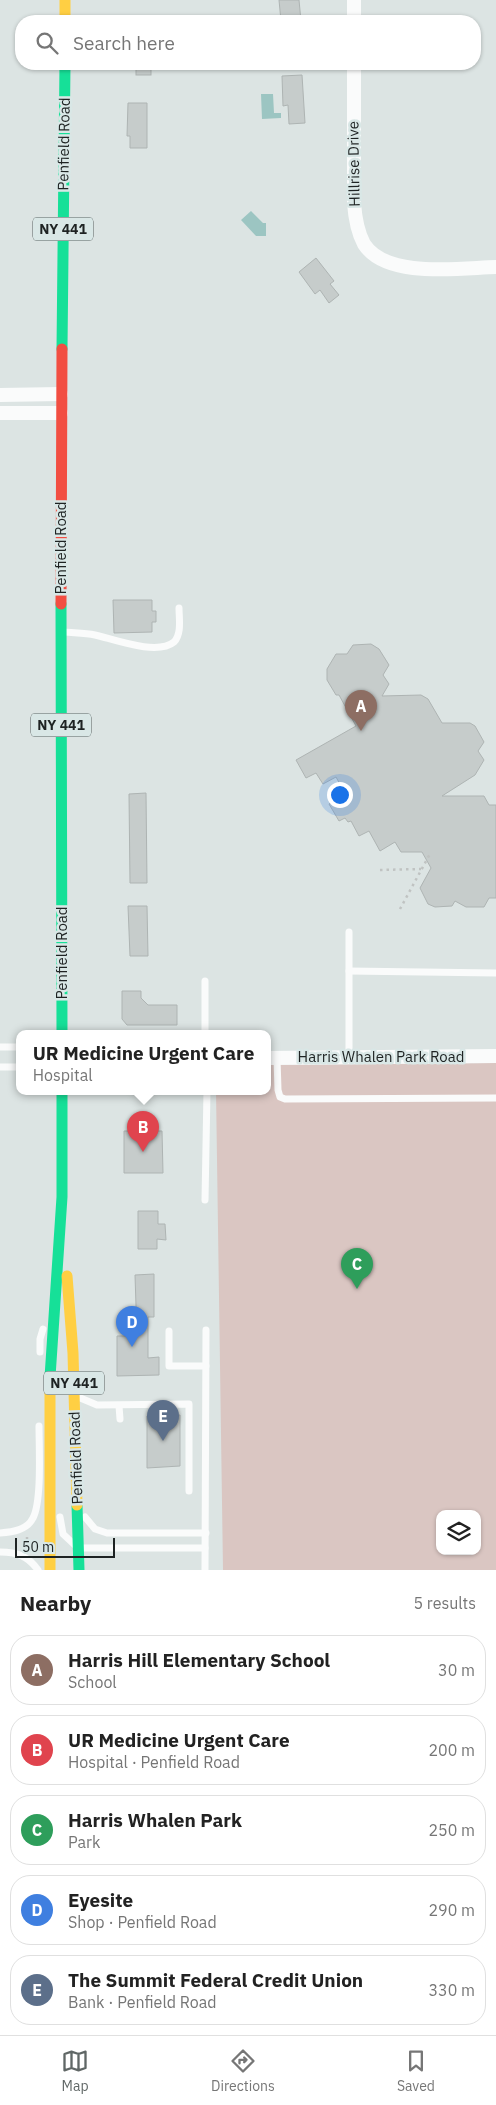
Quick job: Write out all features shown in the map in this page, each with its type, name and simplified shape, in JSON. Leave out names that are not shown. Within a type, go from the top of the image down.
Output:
[{"type":"main road","points":[[65,0],[65,15]]},
{"type":"main road","name":"Penfield Road","points":[[62,1030],[61,394],[65,70]]},
{"type":"main road","name":"Penfield Road","points":[[62,1095],[62,1197],[74,1395],[79,1570]]},
{"type":"main road","name":"Penfield Road","points":[[50,1570],[50,1388],[62,1197]]},
{"type":"street","points":[[354,0],[354,15]]},
{"type":"street","name":"Hillrise Drive","points":[[354,70],[355,220],[365,245],[374,255],[398,266],[428,268],[496,267]]},
{"type":"street","points":[[0,395],[61,394]]},
{"type":"street","points":[[0,413],[61,413]]},
{"type":"street","name":"Harris Whalen Park Road","points":[[272,1058],[496,1056]]},
{"type":"lane","points":[[61,632],[95,635],[133,646],[167,645],[174,641],[179,633],[179,608]]},
{"type":"lane","points":[[349,932],[349,1057]]},
{"type":"lane","points":[[349,971],[496,973]]},
{"type":"lane","points":[[205,981],[205,1030]]},
{"type":"lane","points":[[0,1047],[16,1047]]},
{"type":"lane","points":[[272,1058],[280,1097],[285,1099],[496,1098]]},
{"type":"lane","points":[[0,1067],[16,1067]]},
{"type":"lane","points":[[205,1200],[207,1095]]},
{"type":"lane","points":[[40,1364],[40,1339],[55,1293]]},
{"type":"lane","points":[[205,1570],[206,1330]]},
{"type":"lane","points":[[169,1331],[170,1366],[206,1366]]},
{"type":"lane","points":[[50,1388],[58,1434],[59,1454]]},
{"type":"lane","points":[[74,1395],[97,1405],[189,1404],[190,1491]]},
{"type":"lane","points":[[119,1406],[120,1419]]},
{"type":"lane","points":[[0,1533],[16,1531],[27,1525],[36,1510],[39,1418]]},
{"type":"lane","points":[[77,1501],[88,1522],[95,1529],[103,1532],[206,1533]]},
{"type":"lane","points":[[60,1513],[63,1534],[78,1548],[206,1548]]},
{"type":"lane","points":[[0,1552],[21,1554],[30,1559],[38,1570]]},
{"type":"path","points":[[400,909],[431,852]]},
{"type":"path","points":[[380,870],[421,869]]},
{"type":"path","points":[[27,1533],[27,1548]]},
{"type":"shaded area","points":[[496,1063],[496,1570],[223,1570],[216,1095],[271,1095],[271,1065]]},
{"type":"water","points":[[261,94],[273,94],[274,113],[281,113],[281,118],[262,119]]},
{"type":"water","points":[[251,211],[263,223],[266,223],[266,236],[256,236],[241,220]]},
{"type":"building","points":[[279,0],[299,0],[300,15],[280,15]]},
{"type":"building","points":[[136,70],[151,70],[151,75],[136,75]]},
{"type":"building","points":[[302,75],[305,123],[289,124],[288,105],[283,106],[282,76]]},
{"type":"building","points":[[128,103],[147,103],[147,148],[130,148],[130,136],[127,136]]},
{"type":"building","points":[[316,258],[334,281],[330,284],[339,295],[329,303],[320,290],[315,294],[299,272]]},
{"type":"building","points":[[113,600],[152,600],[152,611],[156,611],[156,622],[152,622],[152,632],[114,633]]},
{"type":"building","points":[[371,644],[379,649],[389,665],[383,675],[389,684],[382,696],[421,695],[428,699],[442,723],[470,723],[475,726],[484,742],[478,751],[484,760],[475,775],[442,796],[484,796],[489,805],[496,805],[496,898],[489,898],[484,907],[466,907],[455,901],[452,906],[435,907],[428,904],[420,888],[431,868],[422,852],[401,852],[395,842],[380,851],[369,831],[359,836],[351,821],[348,822],[345,818],[339,821],[329,804],[346,795],[336,777],[323,784],[316,773],[306,778],[296,760],[356,726],[339,695],[336,695],[327,680],[327,669],[336,654],[347,654],[353,645]]},
{"type":"building","points":[[146,793],[147,883],[130,883],[129,794]]},
{"type":"building","points":[[128,906],[147,906],[148,956],[130,956]]},
{"type":"building","points":[[122,991],[141,991],[141,998],[148,1005],[177,1005],[177,1025],[127,1025],[122,1019]]},
{"type":"building","points":[[124,1131],[162,1131],[163,1173],[124,1173]]},
{"type":"building","points":[[138,1211],[158,1211],[158,1224],[165,1224],[166,1240],[157,1239],[157,1249],[138,1249]]},
{"type":"building","points":[[154,1274],[154,1317],[148,1317],[148,1358],[159,1357],[159,1375],[117,1376],[117,1336],[137,1336],[135,1275]]},
{"type":"building","points":[[180,1415],[180,1466],[147,1468],[147,1416]]},
{"type":"traffic: fast","points":[[62,349],[65,70]]},
{"type":"traffic: fast","points":[[61,604],[62,1030]]},
{"type":"traffic: fast","points":[[50,1377],[62,1197],[62,1095]]},
{"type":"traffic: fast","points":[[77,1505],[79,1570]]},
{"type":"traffic: slow","points":[[65,0],[65,15]]},
{"type":"traffic: slow","points":[[67,1276],[73,1353],[77,1505]]},
{"type":"traffic: slow","points":[[50,1377],[50,1570]]},
{"type":"traffic: jam","points":[[61,604],[62,349]]},
{"type":"place","name":"Harris Hill Elementary School","points":[[361,731]]},
{"type":"place","name":"UR Medicine Urgent Care","points":[[143,1152]]},
{"type":"place","name":"Harris Whalen Park","points":[[357,1289]]},
{"type":"place","name":"Eyesite","points":[[132,1347]]},
{"type":"place","name":"The Summit Federal Credit Union","points":[[163,1441]]}]
